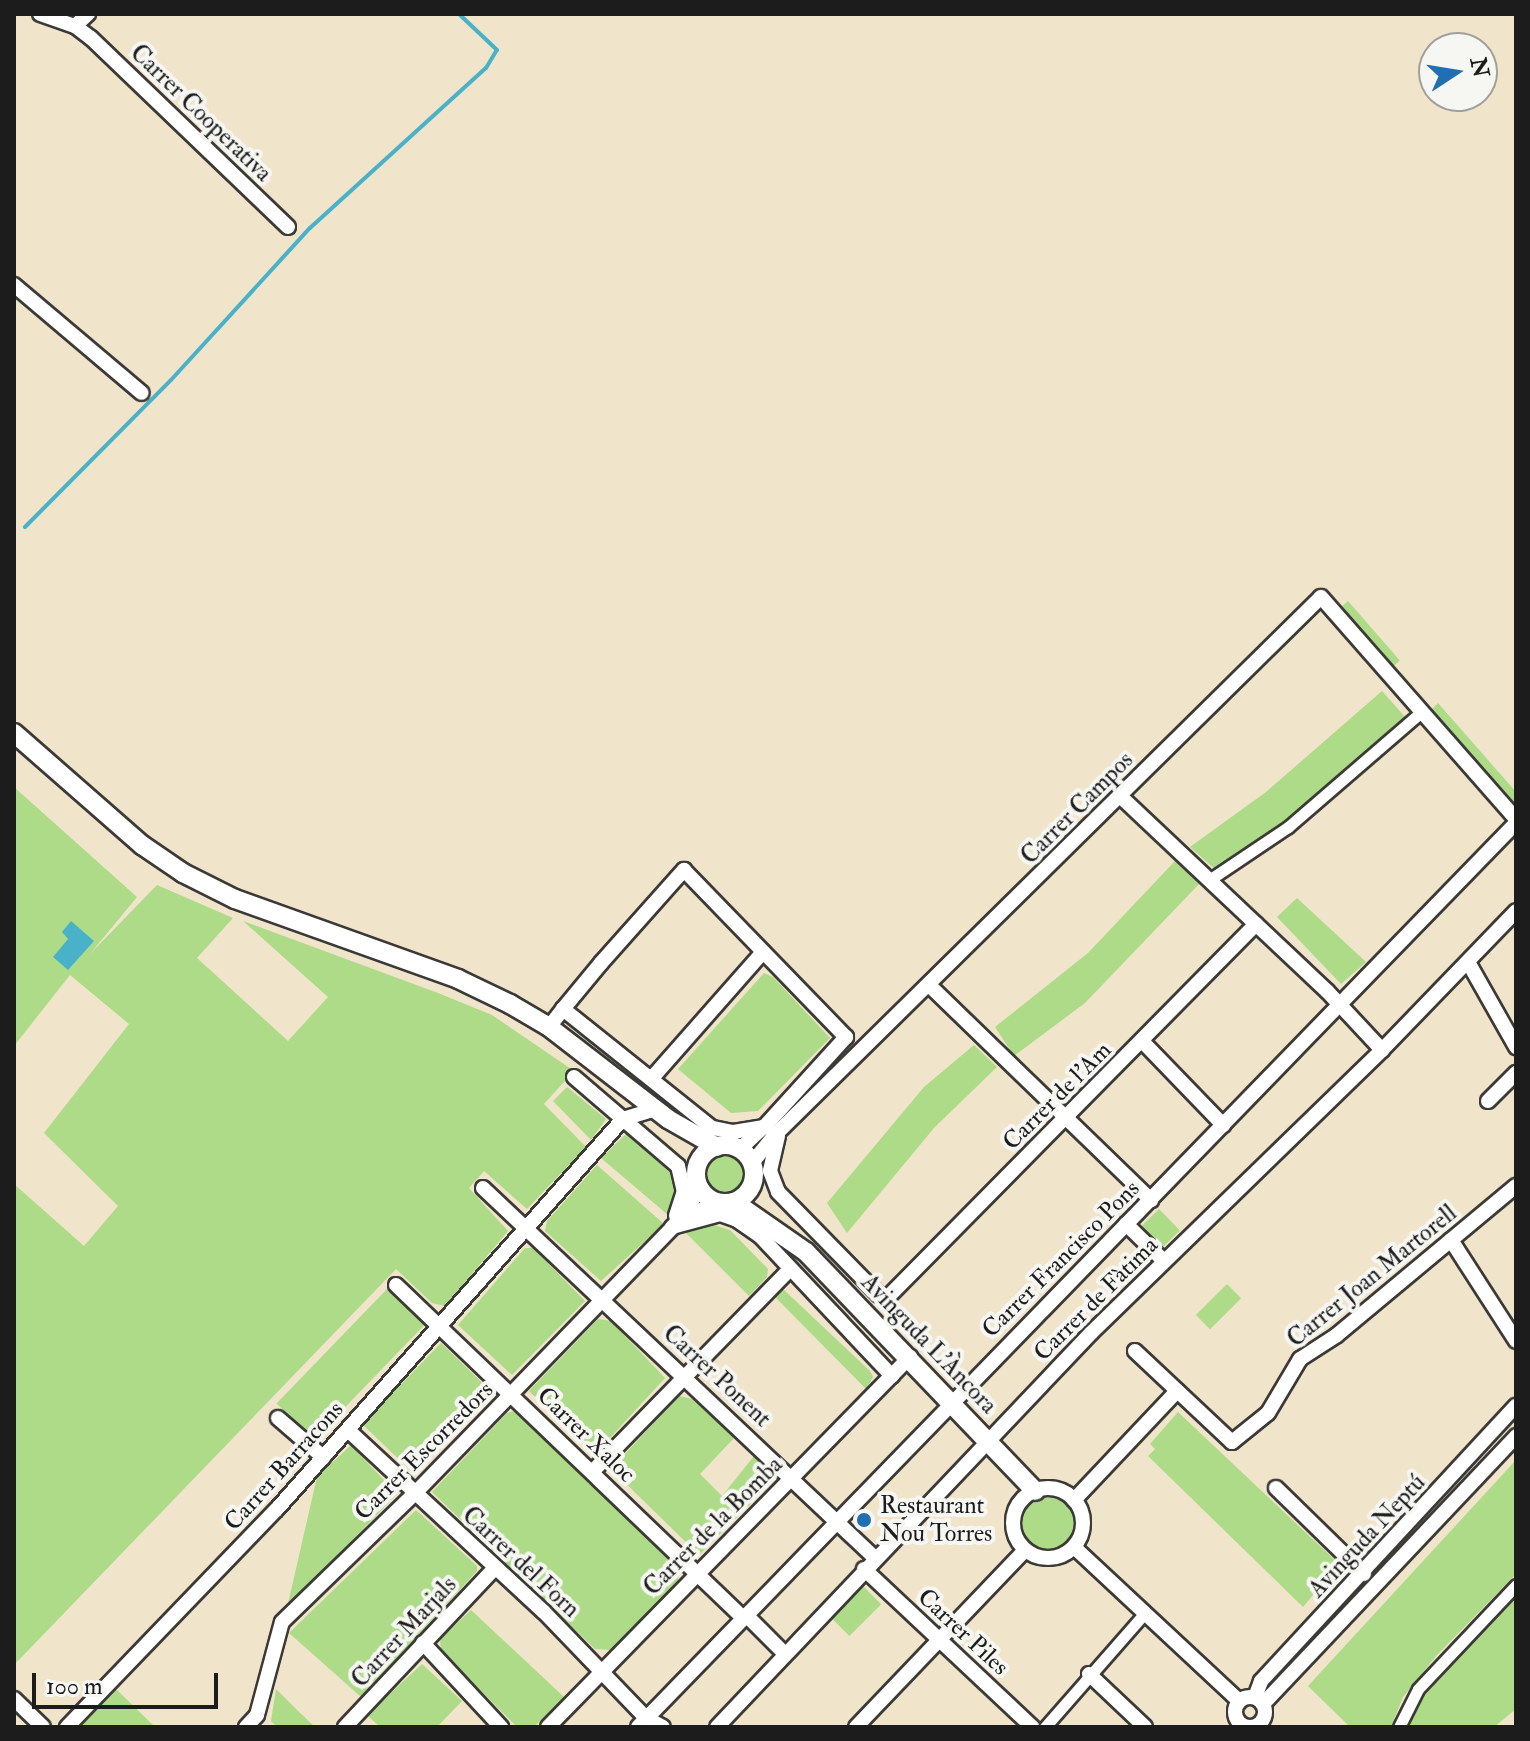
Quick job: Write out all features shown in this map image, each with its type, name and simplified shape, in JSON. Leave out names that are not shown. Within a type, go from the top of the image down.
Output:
[{"type":"street","name":"Carrer Cooperativa","points":[[40,14],[75,26],[288,227]]},
{"type":"street","points":[[75,26],[88,14]]},
{"type":"street","points":[[14,285],[142,393]]},
{"type":"street","name":"Carrer Campos","points":[[866,1050],[1321,597],[1421,712]]},
{"type":"street","points":[[1209,880],[1288,827],[1421,712],[1516,821]]},
{"type":"street","points":[[14,733],[142,845],[183,873],[235,899],[458,979],[549,1027],[662,1114],[717,1147],[746,1156]]},
{"type":"street","points":[[1120,796],[1341,1005],[1382,1050]]},
{"type":"street","name":"Carrer Francisco Pons","points":[[642,1722],[951,1400],[1341,1005],[1516,821]]},
{"type":"street","points":[[549,1027],[684,870],[846,1037],[772,1129],[746,1156]]},
{"type":"street","name":"Carrer de Fàtima","points":[[717,1727],[864,1569],[1164,1261],[1382,1050],[1516,911]]},
{"type":"street","name":"Carrer de l'Am","points":[[772,1129],[770,1171],[778,1192],[879,1295],[888,1297],[1256,924]]},
{"type":"street","points":[[652,1078],[763,952]]},
{"type":"street","points":[[1468,962],[1516,1047]]},
{"type":"street","points":[[930,986],[1151,1200]]},
{"type":"street","points":[[563,1009],[712,1128],[733,1132],[772,1129],[866,1050]]},
{"type":"street","points":[[1142,1041],[1223,1125]]},
{"type":"street","points":[[798,1096],[851,1055],[866,1050]]},
{"type":"street","points":[[1488,1101],[1516,1073]]},
{"type":"street","points":[[574,1077],[678,1166],[684,1191],[672,1228]]},
{"type":"street","points":[[623,1119],[662,1114]]},
{"type":"street","points":[[662,1114],[697,1171],[703,1193],[725,1202],[753,1184],[746,1156]]},
{"type":"street","name":"Carrer Barracons","points":[[67,1727],[348,1430],[623,1119]]},
{"type":"street","points":[[697,1171],[717,1147]]},
{"type":"street","name":"Carrer Escorredors","points":[[246,1727],[257,1715],[282,1622],[416,1493],[672,1228],[693,1199],[697,1171]]},
{"type":"street","name":"Avinguda L'Àncora","points":[[753,1184],[786,1233],[910,1357],[1035,1491]]},
{"type":"street","name":"Carrer Joan Martorell","points":[[1177,1391],[1232,1442],[1268,1413],[1300,1359],[1337,1335],[1516,1186]]},
{"type":"street","points":[[483,1188],[527,1228]]},
{"type":"street","name":"Carrer Escorredors","points":[[672,1228],[725,1202]]},
{"type":"street","name":"Avinguda L'Àncora","points":[[725,1202],[786,1233]]},
{"type":"street","points":[[672,1228],[725,1215],[761,1237],[892,1376]]},
{"type":"street","points":[[1126,1224],[1164,1261]]},
{"type":"street","name":"Carrer Ponent","points":[[527,1228],[875,1558]]},
{"type":"street","points":[[1451,1240],[1516,1341]]},
{"type":"street","points":[[592,1472],[789,1270]]},
{"type":"street","name":"Carrer Xaloc","points":[[396,1285],[785,1654]]},
{"type":"street","points":[[1074,1500],[1177,1391],[1135,1351]]},
{"type":"street","name":"Carrer de la Bomba","points":[[548,1727],[696,1572],[910,1357]]},
{"type":"street","name":"Avinguda Neptú","points":[[1259,1701],[1261,1681],[1364,1574],[1516,1406]]},
{"type":"street","points":[[278,1418],[323,1457]]},
{"type":"street","name":"Carrer del Forn","points":[[348,1430],[603,1671],[642,1722],[663,1727]]},
{"type":"street","name":"Avinguda Neptú","points":[[1259,1701],[1516,1436]]},
{"type":"street","points":[[1276,1488],[1364,1574]]},
{"type":"street","points":[[1056,1489],[1074,1500],[1083,1529],[1074,1547],[1056,1558],[1025,1550],[1013,1530],[1013,1518],[1025,1497],[1035,1491],[1056,1489]]},
{"type":"street","points":[[1074,1547],[1239,1701],[1259,1701],[1264,1718],[1253,1727],[1234,1724],[1239,1701]]},
{"type":"street","points":[[856,1727],[1025,1550]]},
{"type":"street","name":"Carrer Marjals","points":[[345,1727],[495,1568]]},
{"type":"street","name":"Carrer Piles","points":[[864,1569],[1032,1727]]},
{"type":"street","points":[[1399,1727],[1418,1689],[1516,1585]]},
{"type":"street","points":[[1045,1727],[1144,1614]]},
{"type":"street","points":[[423,1643],[501,1727]]},
{"type":"street","points":[[1089,1674],[1145,1727]]},
{"type":"street","points":[[14,1699],[43,1727]]},
{"type":"street","points":[[257,1715],[268,1727]]},
{"type":"green space","points":[[1348,601],[1400,661],[1393,667],[1341,607]]},
{"type":"green space","points":[[1382,691],[1406,718],[1278,826],[1217,871],[1190,847],[1266,792]]},
{"type":"green space","points":[[1438,703],[1516,792],[1516,804],[1431,710]]},
{"type":"green space","points":[[14,787],[137,897],[90,954],[157,885],[233,918],[197,958],[288,1041],[328,997],[243,921],[438,993],[492,1015],[574,1071],[544,1104],[586,1147],[527,1209],[484,1171],[469,1188],[508,1231],[445,1306],[432,1303],[396,1269],[14,1665],[14,1184],[84,1246],[118,1206],[44,1133],[129,1024],[70,975],[14,1046]]},
{"type":"green space","points":[[1175,861],[1200,883],[1085,1003],[1014,1056],[995,1027],[1088,953]]},
{"type":"green space","points":[[1297,898],[1366,962],[1341,984],[1277,917]]},
{"type":"green space","points":[[764,973],[773,977],[830,1038],[758,1111],[731,1113],[678,1069]]},
{"type":"green space","points":[[974,1045],[997,1067],[934,1128],[847,1233],[827,1203],[924,1087]]},
{"type":"green space","points":[[567,1087],[606,1119],[591,1140],[553,1101]]},
{"type":"green space","points":[[626,1134],[673,1175],[676,1190],[668,1215],[601,1158]]},
{"type":"green space","points":[[725,1146],[736,1148],[745,1155],[752,1164],[752,1186],[745,1195],[736,1202],[725,1204],[714,1202],[705,1195],[698,1186],[696,1175],[698,1164],[705,1155],[714,1148]]},
{"type":"green space","points":[[597,1165],[664,1224],[601,1281],[545,1231],[547,1221]]},
{"type":"green space","points":[[1159,1209],[1180,1231],[1163,1247],[1142,1226]]},
{"type":"green space","points":[[711,1224],[730,1230],[768,1269],[767,1277],[749,1296],[686,1233]]},
{"type":"green space","points":[[525,1248],[533,1248],[585,1301],[512,1375],[458,1325]]},
{"type":"green space","points":[[1227,1284],[1241,1298],[1210,1329],[1196,1315]]},
{"type":"green space","points":[[387,1289],[424,1325],[314,1439],[277,1403]]},
{"type":"green space","points":[[783,1289],[870,1371],[873,1377],[866,1389],[775,1297]]},
{"type":"green space","points":[[598,1319],[611,1321],[665,1378],[597,1452],[591,1452],[529,1391]]},
{"type":"green space","points":[[441,1343],[494,1394],[415,1475],[363,1424]]},
{"type":"green space","points":[[679,1396],[692,1399],[734,1438],[700,1474],[722,1496],[754,1456],[775,1480],[699,1555],[611,1469]]},
{"type":"green space","points":[[514,1411],[680,1568],[678,1580],[612,1650],[595,1649],[432,1492],[507,1413]]},
{"type":"green space","points":[[1178,1412],[1339,1564],[1303,1607],[1148,1456],[1155,1449],[1150,1444]]},
{"type":"green space","points":[[351,1445],[397,1494],[287,1608],[317,1477]]},
{"type":"green space","points":[[1516,1460],[1516,1574],[1438,1654],[1403,1697],[1391,1727],[1350,1727],[1308,1686]]},
{"type":"green space","points":[[1048,1488],[1073,1498],[1083,1523],[1073,1548],[1048,1558],[1023,1548],[1013,1523],[1023,1498]]},
{"type":"green space","points":[[416,1510],[477,1566],[477,1571],[361,1697],[289,1633]]},
{"type":"green space","points":[[860,1583],[881,1604],[849,1636],[828,1615]]},
{"type":"green space","points":[[1516,1596],[1516,1709],[1494,1727],[1407,1727],[1415,1706]]},
{"type":"green space","points":[[471,1610],[564,1697],[534,1727],[517,1727],[441,1651],[440,1639]]},
{"type":"green space","points":[[422,1664],[462,1701],[437,1727],[380,1727],[367,1715]]},
{"type":"green space","points":[[116,1689],[155,1727],[79,1727]]},
{"type":"green space","points":[[276,1689],[315,1727],[277,1727],[271,1721]]},
{"type":"water","points":[[71,921],[94,941],[68,970],[53,957],[68,939],[62,932]]},
{"type":"waterway","points":[[25,527],[171,380],[310,228],[486,68],[497,50],[459,14]]},
{"type":"place","name":"Restaurant Nou Torres","points":[[864,1520]]}]
